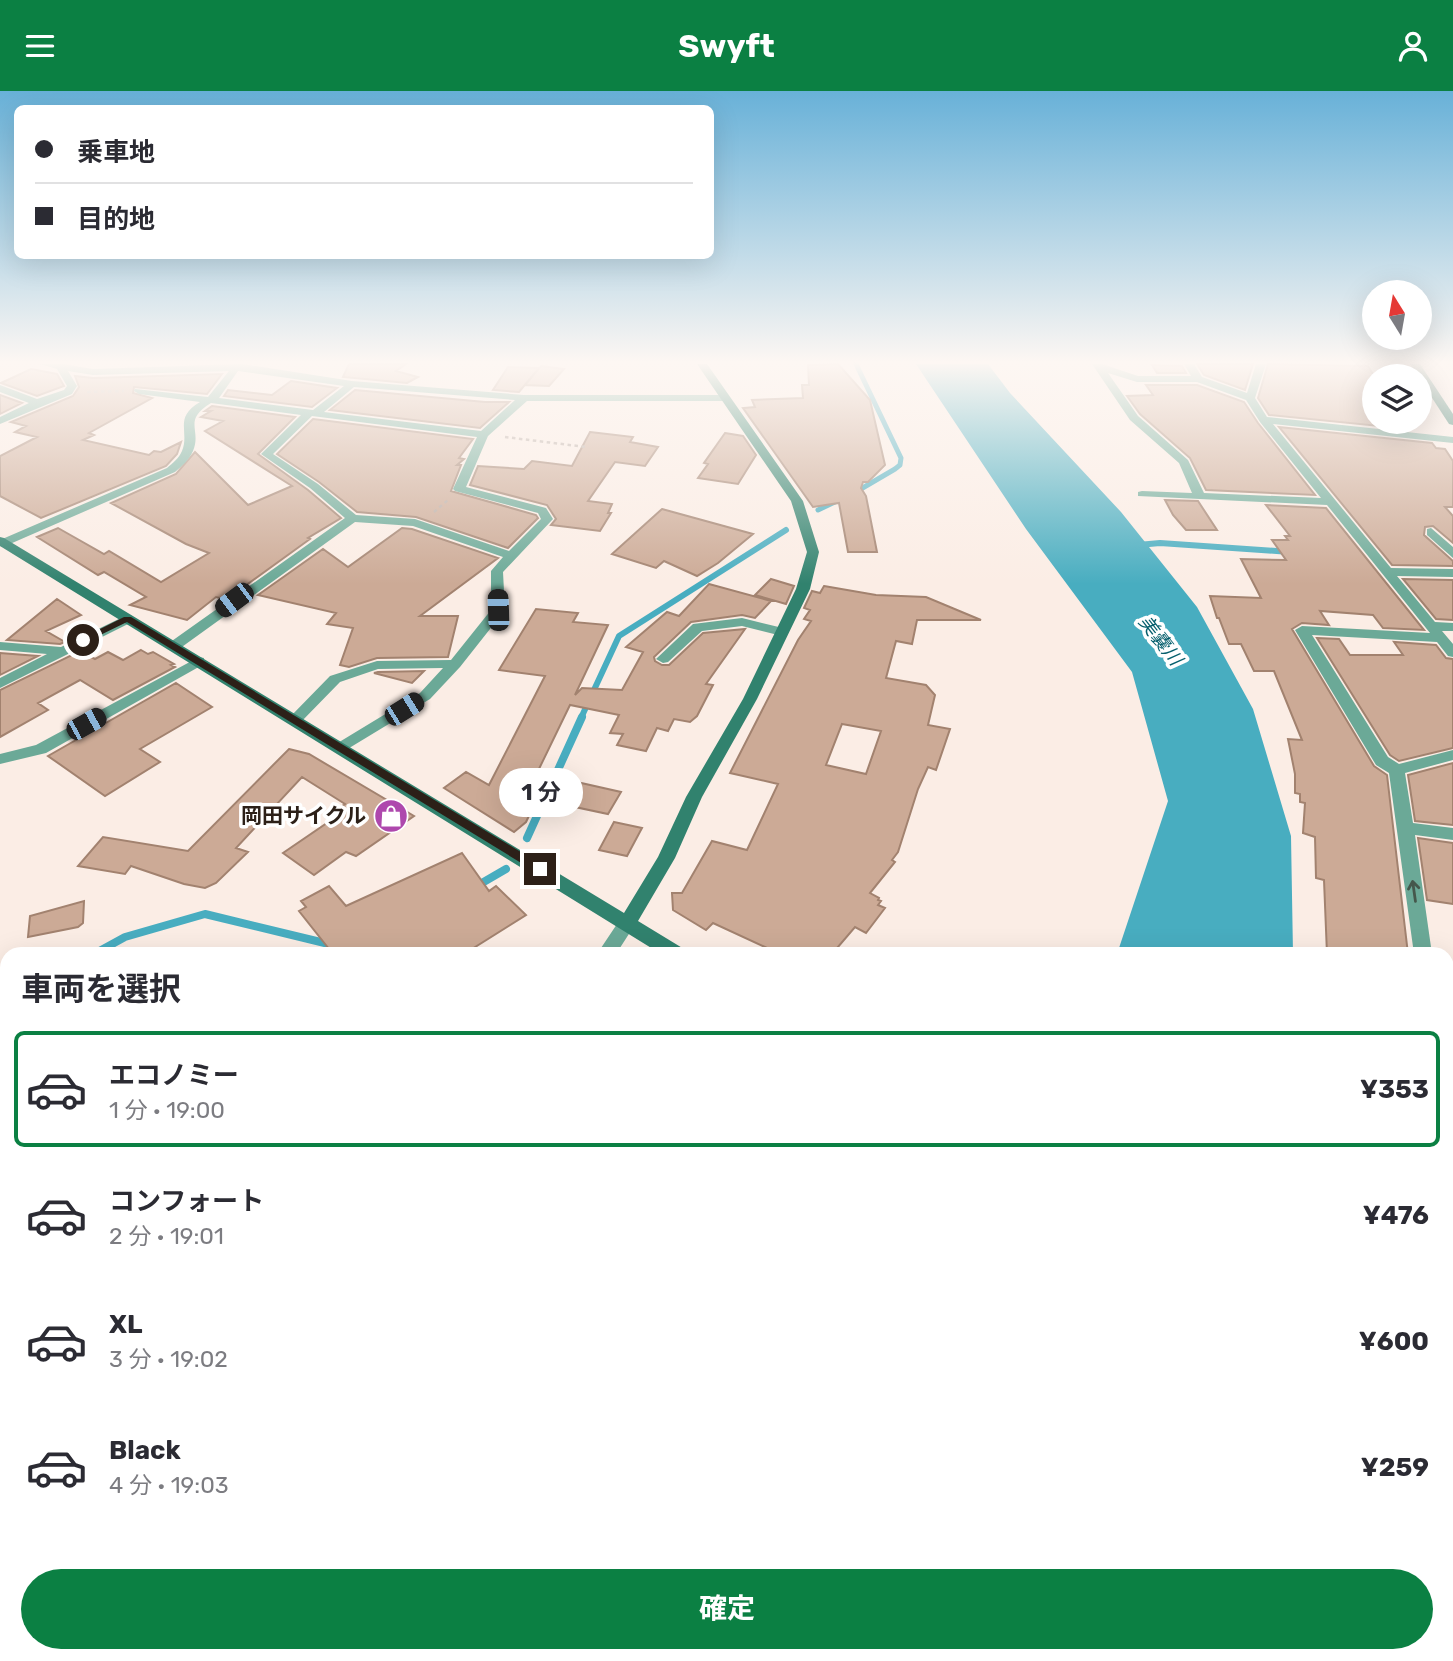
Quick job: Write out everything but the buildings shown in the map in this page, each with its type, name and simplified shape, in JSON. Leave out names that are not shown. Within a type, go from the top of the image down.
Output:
[{"type":"street","points":[[1,542],[171,470],[186,459],[190,445],[189,437]]},
{"type":"street","points":[[285,437],[266,454],[314,485],[353,518],[415,523],[511,556]]},
{"type":"street","points":[[341,748],[425,696],[455,664],[498,610],[496,571],[547,519],[542,510],[459,489],[482,437]]},
{"type":"street","points":[[611,947],[666,857],[694,797],[750,699],[803,589],[813,552],[797,501],[752,437]]},
{"type":"street","points":[[1156,437],[1185,462],[1199,496]]},
{"type":"street","points":[[1279,437],[1453,653]]},
{"type":"street","points":[[1428,437],[1453,440]]},
{"type":"street","points":[[1142,494],[1330,502]]},
{"type":"street","points":[[174,646],[234,600],[353,518]]},
{"type":"street","points":[[1431,531],[1453,554]]},
{"type":"street","points":[[1,542],[666,947]]},
{"type":"street","points":[[1388,572],[1453,573]]},
{"type":"street","points":[[0,684],[127,619]]},
{"type":"street","points":[[663,659],[698,627],[742,622],[782,632]]},
{"type":"street","points":[[1453,627],[1436,632],[1302,630],[1382,761],[1396,770],[1453,755]]},
{"type":"street","points":[[0,646],[61,651]]},
{"type":"street","points":[[0,759],[41,749],[199,661]]},
{"type":"street","points":[[295,720],[335,680],[345,676],[377,665],[455,664]]},
{"type":"street","points":[[1396,770],[1422,947]]},
{"type":"street","points":[[1405,828],[1453,834]]},
{"type":"path","points":[[502,437],[586,447]]},
{"type":"path","points":[[415,523],[441,507],[459,489]]},
{"type":"water","name":"美嚢川","points":[[965,437],[1051,437],[1121,512],[1197,607],[1253,709],[1291,836],[1293,947],[1119,947],[1168,801],[1132,672],[1026,529]]},
{"type":"waterway","points":[[854,493],[900,465],[901,458],[891,437]]},
{"type":"waterway","points":[[818,510],[839,500]]},
{"type":"waterway","points":[[581,718],[619,636],[786,530]]},
{"type":"waterway","points":[[1138,545],[1160,543],[1290,552]]},
{"type":"waterway","points":[[527,838],[582,717]]},
{"type":"waterway","points":[[475,887],[506,869]]},
{"type":"waterway","points":[[107,947],[125,937],[205,914],[333,945]]},
{"type":"place","name":"岡田サイクル","points":[[391,816]]},
{"type":"route","points":[[83,640],[127,619],[540,869]]}]
